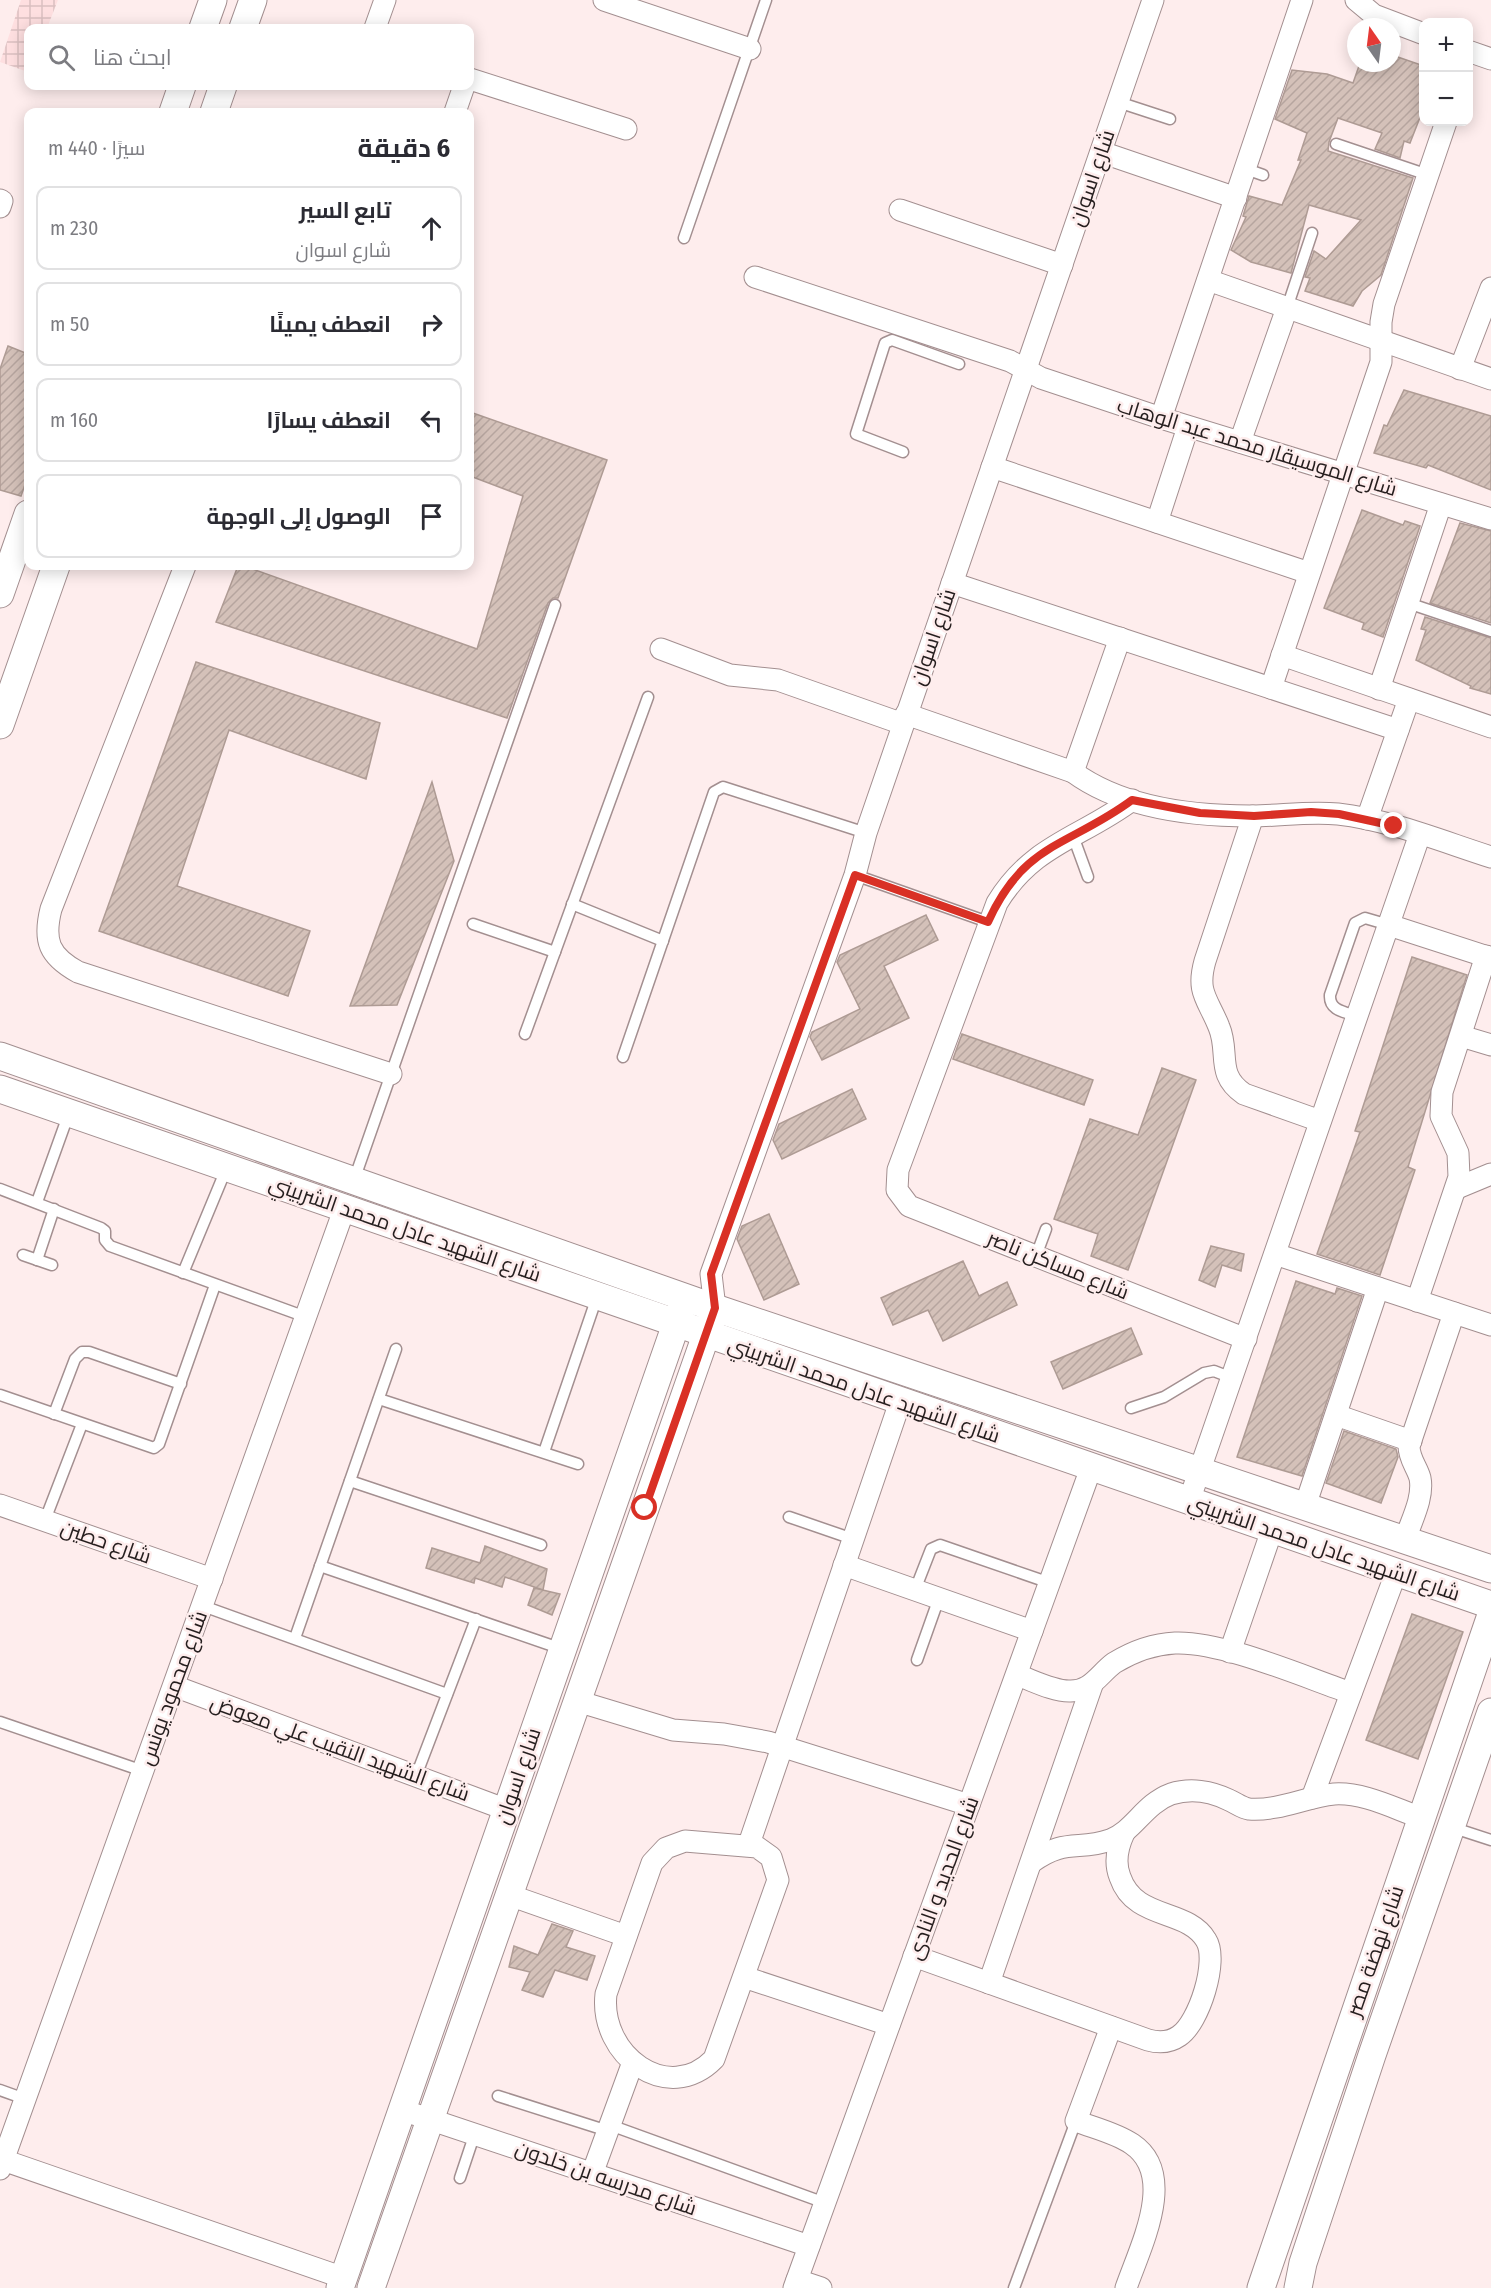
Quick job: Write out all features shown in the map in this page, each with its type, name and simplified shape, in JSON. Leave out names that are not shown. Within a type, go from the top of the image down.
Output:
[{"type":"street","points":[[204,24],[213,0]]},
{"type":"street","points":[[244,24],[253,0]]},
{"type":"street","points":[[376,24],[385,0]]},
{"type":"street","points":[[604,0],[750,49]]},
{"type":"street","name":"شارع اسوان","points":[[370,2288],[706,1335],[715,1308],[711,1274],[855,875],[866,832],[1154,0]]},
{"type":"street","points":[[1161,418],[1236,198],[1254,172],[1302,0]]},
{"type":"street","points":[[1356,0],[1374,15],[1419,32]]},
{"type":"street","points":[[1473,53],[1491,59]]},
{"type":"street","points":[[474,80],[626,129]]},
{"type":"street","points":[[174,108],[180,90]]},
{"type":"street","points":[[215,108],[222,90]]},
{"type":"street","points":[[457,108],[463,90]]},
{"type":"street","points":[[1271,688],[1381,362],[1384,304],[1445,126]]},
{"type":"street","points":[[1101,152],[1236,198]]},
{"type":"street","points":[[900,210],[1062,265]]},
{"type":"street","name":"شارع الموسيقار محمد عبد الوهاب","points":[[755,277],[938,347],[1010,360],[1041,378],[1188,427],[1491,519]]},
{"type":"street","points":[[1208,280],[1491,379]]},
{"type":"street","points":[[1460,369],[1491,288]]},
{"type":"street","points":[[1240,442],[1287,308]]},
{"type":"street","points":[[1156,522],[1188,427]]},
{"type":"street","points":[[992,467],[1309,573]]},
{"type":"street","points":[[1379,689],[1441,504]]},
{"type":"street","points":[[0,594],[24,525]]},
{"type":"street","points":[[0,725],[7,684],[54,570]]},
{"type":"street","points":[[183,570],[51,909],[46,928],[50,947],[61,963],[78,972],[391,1074]]},
{"type":"street","points":[[952,583],[1398,730]]},
{"type":"street","points":[[1073,772],[1120,638]]},
{"type":"street","points":[[661,649],[730,675],[778,680],[1073,772],[1093,787],[1132,800],[1192,812],[1254,816],[1311,812],[1367,819],[1489,851]]},
{"type":"street","points":[[1282,655],[1491,727]]},
{"type":"street","points":[[1367,819],[1409,699]]},
{"type":"street","points":[[988,922],[1008,885],[1021,869],[1054,844],[1073,836],[1132,800]]},
{"type":"street","points":[[1254,816],[1204,961],[1201,984],[1203,996],[1219,1027],[1225,1070],[1236,1088],[1244,1094],[1320,1121]]},
{"type":"street","points":[[1189,1502],[1420,834]]},
{"type":"street","name":"شارع مساكن ناصر","points":[[988,922],[898,1170],[897,1190],[909,1206],[1246,1339]]},
{"type":"street","points":[[1389,925],[1489,957],[1442,1092],[1440,1108],[1444,1124],[1458,1153],[1460,1171],[1457,1188],[1418,1301]]},
{"type":"street","points":[[1461,1036],[1491,1045]]},
{"type":"street","name":"شارع الشهيد عادل محمد الشربيني","points":[[0,1056],[715,1308],[1491,1569]]},
{"type":"street","name":"شارع الشهيد عادل محمد الشربيني","points":[[0,1089],[1491,1605]]},
{"type":"street","points":[[1457,1188],[1491,1174]]},
{"type":"street","name":"شارع محمود يونس","points":[[2,2164],[345,1207]]},
{"type":"street","points":[[1275,1254],[1491,1325]]},
{"type":"street","name":"شارع اسوان","points":[[342,2283],[675,1324],[685,1297],[711,1274]]},
{"type":"street","points":[[1305,1506],[1378,1288]]},
{"type":"street","points":[[1405,1540],[1421,1489],[1419,1475],[1409,1452],[1411,1441],[1454,1313]]},
{"type":"street","points":[[749,1844],[900,1402]]},
{"type":"street","points":[[1336,1415],[1411,1441]]},
{"type":"street","name":"شارع الحديد و النادى","points":[[795,2284],[1091,1468]]},
{"type":"street","name":"شارع حطين","points":[[0,1505],[212,1579]]},
{"type":"street","points":[[1230,1652],[1272,1530]]},
{"type":"street","points":[[844,1565],[1032,1631]]},
{"type":"street","points":[[1312,1798],[1396,1573]]},
{"type":"street","name":"شارع نهضة مصر","points":[[1261,2286],[1491,1615]]},
{"type":"street","points":[[1017,1675],[1064,1691],[1078,1691],[1092,1685],[1114,1664],[1157,1646],[1188,1643],[1230,1652],[1352,1693]]},
{"type":"street","points":[[989,1983],[1092,1685]]},
{"type":"street","name":"شارع الشهيد النقيب علي معوض","points":[[174,1686],[507,1810]]},
{"type":"street","points":[[577,1701],[673,1730],[739,1736],[782,1746],[969,1805]]},
{"type":"street","name":"شارع نهضة مصر","points":[[1298,2288],[1303,2263],[1353,2109],[1491,1712]]},
{"type":"street","points":[[914,1956],[1156,2042],[1179,2036],[1193,2018],[1211,1969],[1212,1958],[1205,1938],[1198,1930],[1150,1909],[1129,1894],[1122,1883],[1117,1864],[1119,1845],[1124,1833],[1150,1805],[1184,1791],[1211,1793],[1245,1808],[1262,1810],[1337,1794],[1356,1796],[1422,1818]]},
{"type":"street","points":[[1032,1862],[1059,1847],[1102,1842],[1124,1833]]},
{"type":"street","points":[[685,1841],[749,1844],[765,1851],[771,1857],[778,1880],[714,2059],[705,2068],[681,2076],[668,2077],[656,2074],[633,2062],[615,2043],[609,2032],[604,2007],[606,1994],[652,1863],[666,1848],[685,1841]]},
{"type":"street","points":[[509,1894],[626,1936]]},
{"type":"street","points":[[744,1977],[889,2025]]},
{"type":"street","points":[[1111,2027],[1076,2121],[1126,2140],[1142,2153],[1153,2171],[1154,2202],[1133,2286]]},
{"type":"street","points":[[1341,2049],[1355,2058],[1372,2055]]},
{"type":"street","points":[[592,2174],[633,2062]]},
{"type":"street","points":[[1322,2108],[1335,2098],[1346,2100],[1353,2109]]},
{"type":"street","name":"شارع مدرسه بن خلدون","points":[[402,2110],[809,2246]]},
{"type":"street","points":[[2,2164],[342,2283]]},
{"type":"street","points":[[795,2284],[821,2288]]},
{"type":"lane","points":[[684,238],[766,0]]},
{"type":"lane","points":[[1118,102],[1170,119]]},
{"type":"lane","points":[[1336,144],[1428,175]]},
{"type":"lane","points":[[1287,308],[1312,233]]},
{"type":"lane","points":[[903,452],[856,434],[883,345],[892,340],[938,347],[959,364]]},
{"type":"lane","points":[[1408,603],[1491,631]]},
{"type":"lane","points":[[354,1180],[555,605]]},
{"type":"lane","points":[[525,1034],[648,697]]},
{"type":"lane","points":[[623,1057],[714,792],[723,787],[866,832]]},
{"type":"lane","points":[[1073,836],[1088,877]]},
{"type":"lane","points":[[855,875],[988,922]]},
{"type":"lane","points":[[572,904],[663,941]]},
{"type":"lane","points":[[1357,1016],[1332,1005],[1329,999],[1333,985],[1355,923],[1365,918],[1389,925]]},
{"type":"lane","points":[[473,924],[555,952]]},
{"type":"lane","points":[[37,1202],[69,1112]]},
{"type":"lane","points":[[183,1273],[227,1167]]},
{"type":"lane","points":[[0,1189],[101,1228],[105,1231],[105,1240],[110,1246],[306,1317]]},
{"type":"lane","points":[[37,1260],[54,1209]]},
{"type":"lane","points":[[1036,1256],[1046,1229]]},
{"type":"lane","points":[[23,1255],[52,1265]]},
{"type":"lane","points":[[0,1395],[154,1448],[159,1444],[215,1285]]},
{"type":"lane","points":[[544,1452],[597,1297]]},
{"type":"lane","points":[[295,1638],[396,1349]]},
{"type":"lane","points":[[54,1414],[75,1359],[82,1352],[89,1352],[181,1384]]},
{"type":"lane","points":[[1131,1408],[1164,1397],[1204,1373],[1214,1371],[1232,1378]]},
{"type":"lane","points":[[379,1399],[578,1464]]},
{"type":"lane","points":[[45,1520],[82,1424]]},
{"type":"lane","points":[[350,1481],[541,1545]]},
{"type":"lane","points":[[789,1517],[853,1539]]},
{"type":"lane","points":[[915,1590],[929,1552],[940,1545],[1050,1583]]},
{"type":"lane","points":[[320,1566],[563,1649]]},
{"type":"lane","points":[[917,1660],[939,1598]]},
{"type":"lane","points":[[203,1606],[447,1694]]},
{"type":"lane","points":[[416,1776],[476,1619]]},
{"type":"lane","points":[[0,1722],[143,1771]]},
{"type":"lane","points":[[1451,1827],[1491,1840]]},
{"type":"lane","points":[[0,2090],[25,2098]]},
{"type":"lane","points":[[498,2096],[609,2128],[825,2203]]},
{"type":"lane","points":[[1014,2288],[1076,2121]]},
{"type":"lane","points":[[460,2178],[475,2133]]},
{"type":"shaded area","points":[[21,0],[58,0],[49,24],[24,24],[24,71],[0,62]]},
{"type":"building","points":[[1401,58],[1419,64],[1419,120],[1410,143],[1404,141],[1400,158],[1375,149],[1382,133],[1338,118],[1329,142],[1328,151],[1413,178],[1381,275],[1362,291],[1353,306],[1305,291],[1310,278],[1305,277],[1314,251],[1326,259],[1361,220],[1309,205],[1291,273],[1251,262],[1231,250],[1246,217],[1243,216],[1249,196],[1282,205],[1301,160],[1298,160],[1307,133],[1275,119],[1292,70],[1327,74],[1353,83],[1357,72],[1401,72]]},
{"type":"building","points":[[8,346],[24,352],[24,487],[21,496],[0,490],[0,369]]},
{"type":"building","points":[[1404,390],[1491,416],[1491,490],[1428,465],[1426,468],[1374,453],[1384,425],[1387,426]]},
{"type":"building","points":[[474,413],[607,460],[558,598],[553,598],[548,603],[507,718],[216,622],[236,570],[255,570],[477,649],[523,496],[474,478]]},
{"type":"building","points":[[1362,510],[1403,525],[1405,521],[1420,526],[1383,637],[1362,629],[1364,623],[1324,608]]},
{"type":"building","points":[[1460,523],[1491,531],[1491,623],[1430,603]]},
{"type":"building","points":[[1425,617],[1491,638],[1491,694],[1470,688],[1471,686],[1416,660],[1426,630],[1421,629]]},
{"type":"building","points":[[196,662],[380,723],[366,779],[229,730],[177,886],[310,931],[288,996],[99,931]]},
{"type":"building","points":[[432,782],[454,861],[397,1005],[350,1006]]},
{"type":"building","points":[[926,915],[938,940],[884,966],[909,1018],[822,1060],[810,1037],[812,1032],[860,1009],[837,962],[840,955]]},
{"type":"building","points":[[1412,957],[1467,975],[1408,1167],[1415,1170],[1380,1275],[1317,1254],[1360,1132],[1355,1131]]},
{"type":"building","points":[[962,1034],[1093,1080],[1084,1105],[953,1059]]},
{"type":"building","points":[[1162,1068],[1196,1080],[1128,1270],[1091,1256],[1098,1234],[1054,1219],[1090,1119],[1138,1135]]},
{"type":"building","points":[[852,1089],[866,1119],[782,1159],[773,1140],[779,1124]]},
{"type":"building","points":[[769,1214],[799,1284],[764,1300],[737,1239],[742,1226]]},
{"type":"building","points":[[1211,1246],[1244,1254],[1241,1271],[1222,1265],[1215,1287],[1199,1280]]},
{"type":"building","points":[[963,1261],[979,1296],[1007,1282],[1017,1305],[943,1341],[928,1310],[893,1325],[881,1298]]},
{"type":"building","points":[[1296,1281],[1335,1294],[1337,1288],[1362,1296],[1302,1476],[1237,1457]]},
{"type":"building","points":[[1131,1328],[1142,1354],[1063,1389],[1051,1362]]},
{"type":"building","points":[[1344,1431],[1396,1449],[1398,1457],[1381,1503],[1326,1483]]},
{"type":"building","points":[[485,1546],[547,1569],[543,1590],[505,1577],[502,1587],[475,1578],[474,1583],[426,1568],[432,1548],[480,1563]]},
{"type":"building","points":[[534,1588],[560,1594],[552,1615],[528,1605]]},
{"type":"building","points":[[1412,1614],[1463,1632],[1418,1759],[1366,1740]]},
{"type":"building","points":[[552,1924],[573,1931],[566,1947],[595,1956],[587,1980],[555,1970],[543,1997],[522,1990],[530,1972],[509,1967],[514,1946],[538,1955]]},
{"type":"route","points":[[645,1508],[715,1308],[711,1274],[855,875],[988,922],[1008,885],[1037,855],[1054,844],[1104,820],[1132,800],[1174,810],[1227,815],[1254,816],[1311,812],[1339,814],[1394,826]]}]
